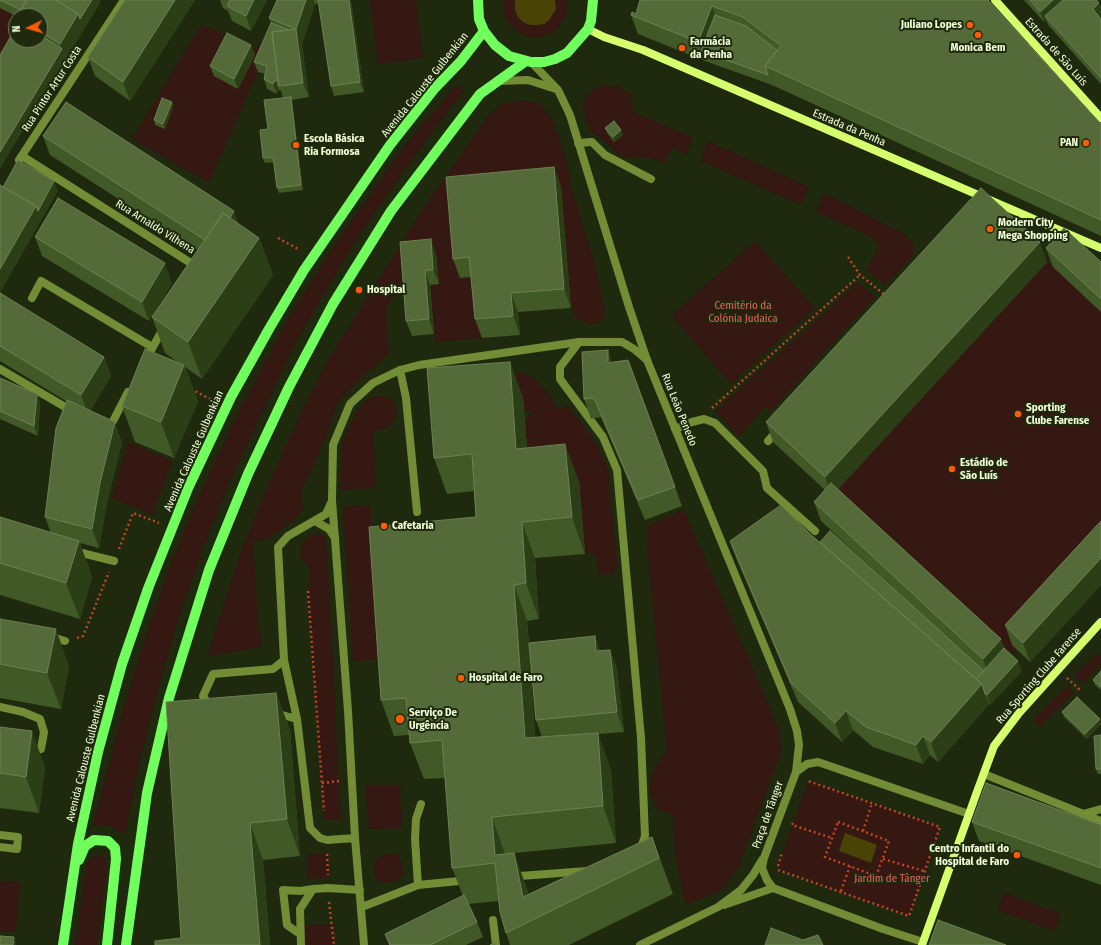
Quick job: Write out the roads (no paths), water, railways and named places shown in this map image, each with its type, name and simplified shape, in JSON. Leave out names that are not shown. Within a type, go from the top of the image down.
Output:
[{"type":"main road","points":[[476,2],[479,18],[484,31],[495,45],[509,56],[528,62],[544,62],[555,59],[567,53],[588,29],[591,21],[593,0]]},
{"type":"main road","name":"Avenida Calouste Gulbenkian","points":[[63,945],[78,844],[98,752],[122,664],[149,586],[189,486],[226,407],[269,329],[312,257],[390,145],[435,88],[461,61],[484,31]]},
{"type":"main road","points":[[126,945],[147,793],[169,698],[209,570],[248,474],[289,387],[329,311],[391,211],[480,94],[528,62]]},
{"type":"main road","points":[[74,871],[85,846],[94,840],[108,841],[115,848],[116,859],[107,945]]},
{"type":"street","name":"Rua Pintor Artur Costa","points":[[15,168],[124,0]]},
{"type":"street","name":"Estrada de São Luís","points":[[995,0],[1101,118]]},
{"type":"street","name":"Estrada da Penha","points":[[588,29],[604,37],[643,50],[980,200],[1101,248]]},
{"type":"street","name":"Rua Leão Penedo","points":[[528,62],[558,90],[570,116],[629,308],[647,360],[790,709],[797,731],[799,745],[796,772]]},
{"type":"street","points":[[496,82],[528,80],[558,90]]},
{"type":"street","points":[[578,143],[592,142],[605,155],[651,179]]},
{"type":"street","name":"Rua Arnaldo Vilhena","points":[[22,156],[200,269],[196,275]]},
{"type":"street","points":[[32,298],[41,281],[152,347]]},
{"type":"street","points":[[139,371],[168,321]]},
{"type":"street","points":[[579,342],[560,367],[560,379],[603,436],[617,470],[641,738],[645,836],[636,856]]},
{"type":"street","points":[[364,945],[355,838],[350,739],[332,500],[334,446],[350,404],[373,383],[400,370],[419,365],[579,342],[622,342],[634,348],[647,360]]},
{"type":"street","points":[[0,370],[83,417]]},
{"type":"street","points":[[400,370],[406,398],[417,512]]},
{"type":"street","points":[[96,425],[112,425],[132,385]]},
{"type":"street","points":[[675,429],[704,419],[715,423],[764,471],[767,488],[815,531]]},
{"type":"street","points":[[768,441],[784,424]]},
{"type":"street","points":[[332,500],[326,514],[288,536],[278,547],[284,660],[297,719],[310,828],[320,838],[327,840],[355,838]]},
{"type":"street","points":[[315,521],[329,529],[336,539]]},
{"type":"street","points":[[68,550],[114,561]]},
{"type":"street","name":"Rua Sporting Clube Farense","points":[[923,943],[994,746],[1019,713],[1101,622]]},
{"type":"street","points":[[44,635],[65,641]]},
{"type":"street","points":[[214,714],[203,696],[213,674],[273,669],[284,660]]},
{"type":"street","points":[[0,707],[23,712],[40,719],[44,732],[41,749],[30,752],[23,751]]},
{"type":"street","points":[[266,716],[282,715],[297,719]]},
{"type":"street","name":"Praça de Tânger","points":[[773,888],[767,880],[762,868],[764,858],[796,772],[807,764],[818,762],[969,814]]},
{"type":"street","points":[[984,774],[1101,821]]},
{"type":"street","points":[[418,885],[415,840],[416,819],[421,804]]},
{"type":"street","points":[[1083,814],[1101,808]]},
{"type":"street","points":[[0,835],[18,837],[17,849],[0,847]]},
{"type":"street","points":[[718,907],[741,890],[764,858]]},
{"type":"street","points":[[520,876],[595,870]]},
{"type":"street","points":[[362,907],[418,885],[459,880]]},
{"type":"street","points":[[300,934],[287,925],[283,890],[300,891],[328,888],[360,890]]},
{"type":"street","points":[[640,945],[718,907],[773,888],[923,943]]},
{"type":"street","points":[[301,945],[300,908],[313,889]]},
{"type":"street","points":[[493,920],[496,945]]},
{"type":"place","name":"Juliano Lopes","points":[[970,25]]},
{"type":"place","name":"Monica Bem","points":[[978,35]]},
{"type":"place","name":"Farmácia da Penha","points":[[682,48]]},
{"type":"place","name":"PAN","points":[[1086,143]]},
{"type":"place","name":"Escola Básica Ria Formosa","points":[[296,145]]},
{"type":"place","name":"Modern City Mega Shopping","points":[[990,229]]},
{"type":"place","name":"Hospital","points":[[359,290]]},
{"type":"place","name":"Sporting Clube Farense","points":[[1018,414]]},
{"type":"place","name":"Estádio de São Luís","points":[[952,469]]},
{"type":"place","name":"Cafetaria","points":[[384,526]]},
{"type":"place","name":"Hospital de Faro","points":[[461,678]]},
{"type":"place","name":"Serviço De Urgência","points":[[400,719]]},
{"type":"place","name":"Centro Infantil do Hospital de Faro","points":[[1017,855]]},
{"type":"park label","name":"Cemitério da Colónia Judaica","points":[[743,312]]},
{"type":"park label","name":"Jardim de Tânger","points":[[892,879]]}]
